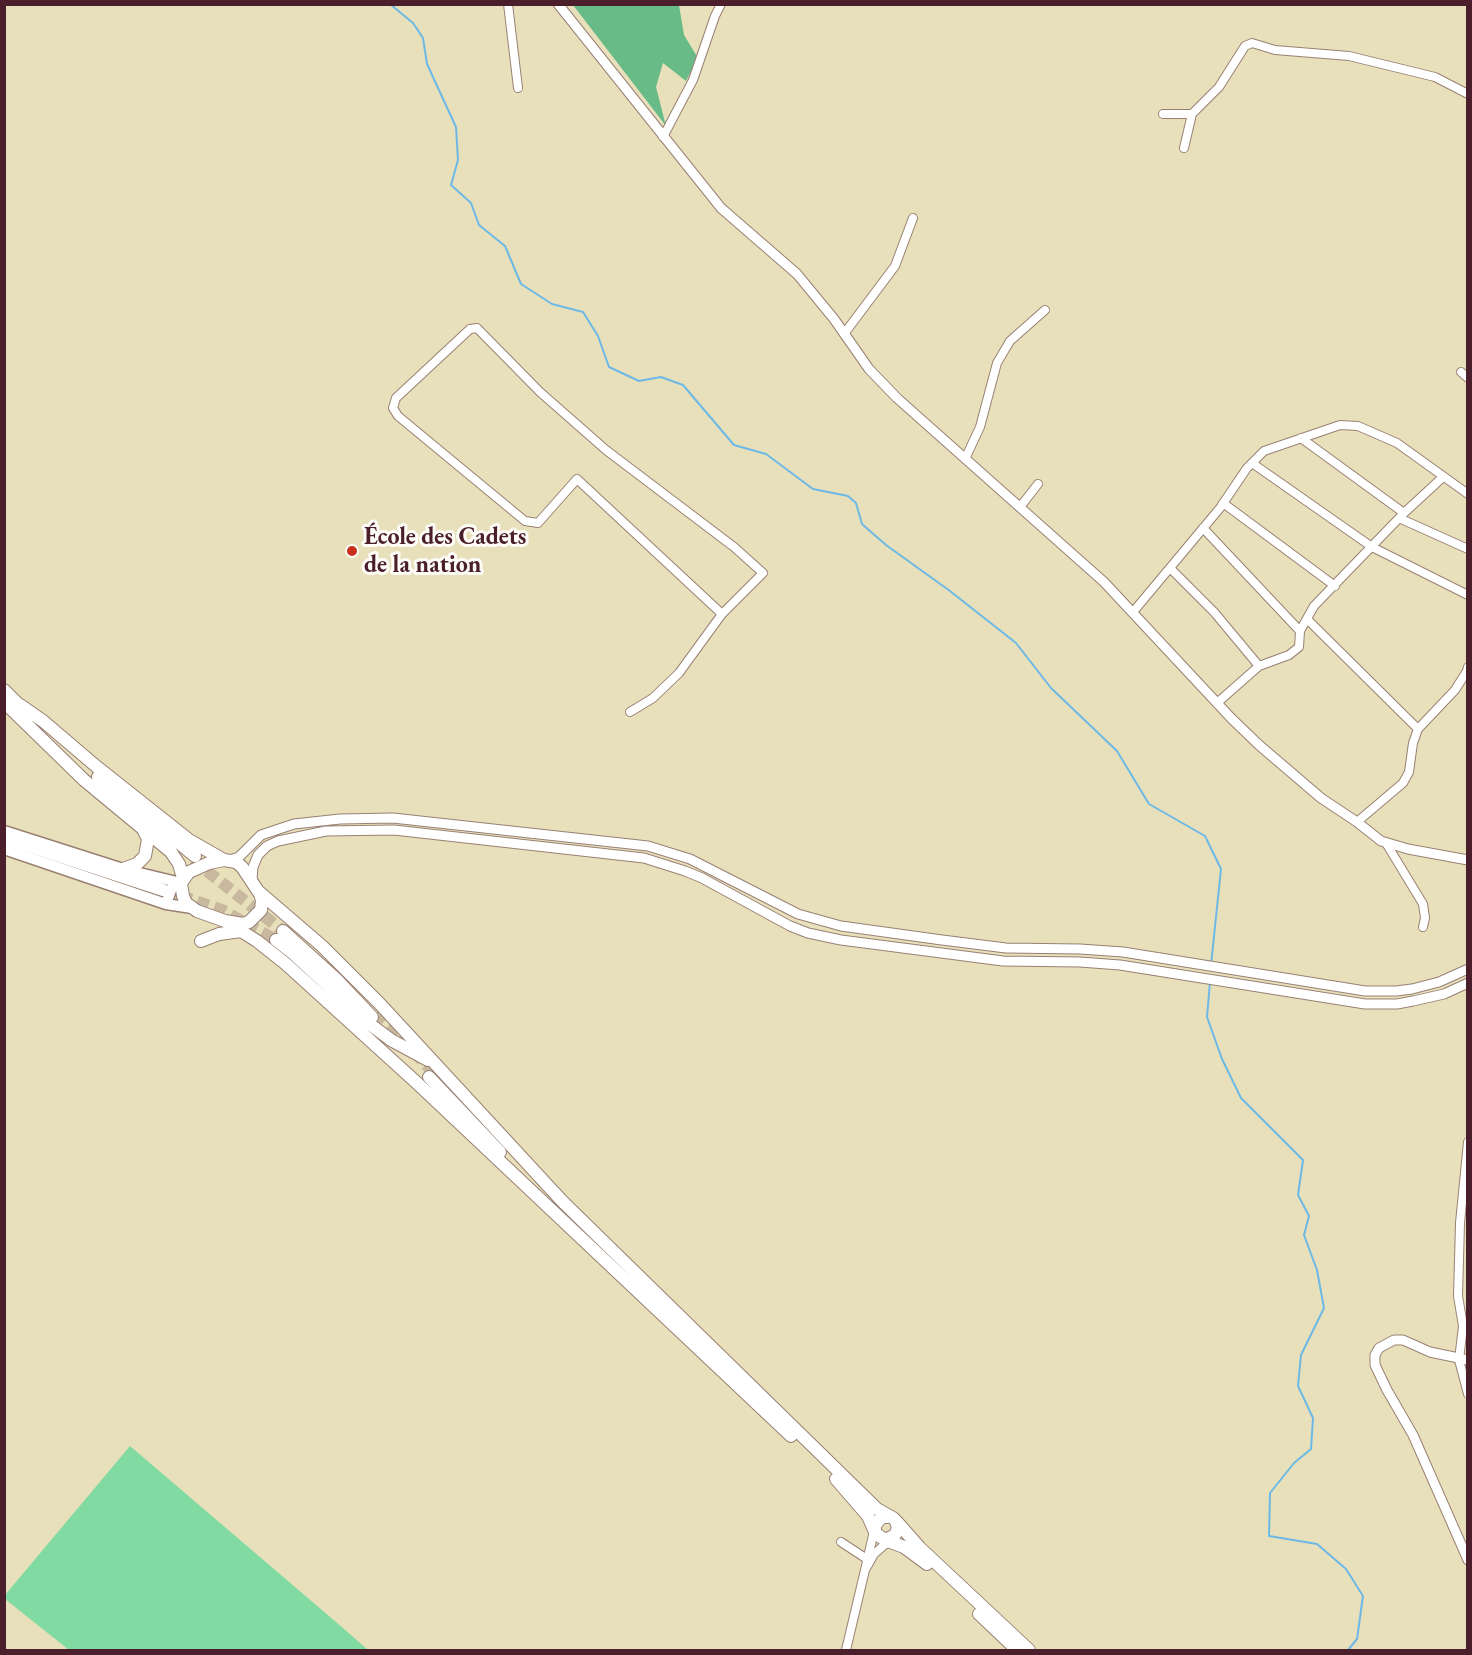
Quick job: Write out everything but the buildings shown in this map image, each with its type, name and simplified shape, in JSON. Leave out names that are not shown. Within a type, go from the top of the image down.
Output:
[{"type":"main road","points":[[4,690],[67,766],[171,852],[179,864],[179,881],[183,896],[192,908]]},
{"type":"main road","points":[[4,702],[43,721],[189,840],[242,867],[255,886],[262,904],[261,910],[255,918],[243,924],[225,921]]},
{"type":"main road","points":[[20,710],[194,858]]},
{"type":"main road","points":[[123,869],[137,864],[145,856],[148,839],[142,828]]},
{"type":"main road","points":[[4,831],[123,869],[179,881]]},
{"type":"main road","points":[[4,840],[163,896],[225,921],[286,964],[417,1083],[749,1395],[842,1486],[882,1535],[904,1546],[922,1560],[1017,1650]]},
{"type":"main road","points":[[4,849],[163,896]]},
{"type":"main road","points":[[163,896],[196,868],[227,860]]},
{"type":"main road","points":[[255,886],[322,946],[434,1072],[556,1216]]},
{"type":"main road","points":[[201,941],[219,934],[241,931]]},
{"type":"main road","points":[[279,935],[294,954],[373,1027],[434,1072],[562,1202],[877,1509],[892,1519],[1029,1650]]},
{"type":"main road","points":[[279,935],[292,959],[377,1036],[417,1083]]},
{"type":"main road","points":[[279,935],[342,976],[375,1015]]},
{"type":"main road","points":[[882,1535],[878,1519],[892,1519]]},
{"type":"main road","points":[[882,1535],[898,1528],[892,1519]]},
{"type":"street","points":[[508,4],[518,88]]},
{"type":"street","points":[[558,4],[721,208],[797,274],[869,369],[897,398],[1104,582],[1217,704],[1285,768],[1321,798],[1375,837],[1386,843],[1467,860]]},
{"type":"street","points":[[663,137],[693,80],[721,4]]},
{"type":"street","points":[[1184,148],[1192,114],[1219,87],[1245,46],[1252,44],[1275,50],[1349,56],[1435,77],[1467,94]]},
{"type":"street","points":[[1162,114],[1192,114]]},
{"type":"street","points":[[844,334],[895,266],[914,218]]},
{"type":"street","points":[[965,459],[980,427],[997,363],[1010,341],[1045,310]]},
{"type":"street","points":[[630,712],[652,698],[679,673],[723,614],[763,573],[606,450],[540,392],[477,328],[470,329],[396,398],[393,408],[398,416],[525,521],[538,523],[577,479],[723,614]]},
{"type":"street","points":[[1461,372],[1467,378]]},
{"type":"street","points":[[1133,612],[1223,504],[1252,463],[1264,451],[1300,438],[1340,425],[1358,426],[1396,443],[1467,494]]},
{"type":"street","points":[[1300,438],[1401,516],[1467,549]]},
{"type":"street","points":[[1252,463],[1372,547],[1467,595]]},
{"type":"street","points":[[1217,704],[1259,666],[1289,655],[1299,647],[1300,631],[1314,606],[1401,516],[1443,477]]},
{"type":"street","points":[[1020,507],[1038,484]]},
{"type":"street","points":[[1223,504],[1335,586]]},
{"type":"street","points":[[1203,528],[1300,631]]},
{"type":"street","points":[[1170,568],[1214,612],[1259,666]]},
{"type":"street","points":[[1308,620],[1418,729]]},
{"type":"street","points":[[1360,824],[1403,783],[1409,772],[1413,742],[1418,729],[1455,690],[1467,671],[1467,667]]},
{"type":"street","points":[[227,860],[238,857],[261,835],[275,829],[304,822],[393,818],[638,844],[690,859],[767,900],[823,922],[1006,948],[1123,952],[1351,990],[1396,992],[1439,982],[1467,969]]},
{"type":"street","points":[[255,886],[253,867],[258,855],[267,846],[278,841],[326,831],[394,830],[644,858],[702,878],[790,926],[808,933],[841,940],[1003,961],[1101,963],[1350,1003],[1397,1004],[1444,994],[1467,983]]},
{"type":"street","points":[[1386,843],[1423,903],[1425,918],[1423,927]]},
{"type":"street","points":[[1467,1142],[1464,1240],[1458,1296],[1463,1326],[1463,1360],[1467,1394]]},
{"type":"street","points":[[1463,1360],[1430,1352],[1403,1340],[1394,1340],[1379,1348],[1375,1355],[1374,1365],[1413,1435],[1467,1560]]},
{"type":"street","points":[[846,1650],[865,1570],[882,1535]]},
{"type":"street","points":[[869,1561],[878,1550],[882,1535]]},
{"type":"street","points":[[841,1542],[869,1561]]},
{"type":"green space","points":[[573,5],[679,5],[684,35],[698,58],[686,81],[663,63],[656,87],[666,126]]},
{"type":"green space","points":[[130,1446],[368,1650],[69,1650],[5,1599],[5,1595]]},
{"type":"waterway","points":[[390,4],[413,23],[423,38],[427,64],[456,127],[458,160],[451,185],[471,203],[479,225],[505,246],[521,284],[552,304],[583,312],[598,336],[609,367],[639,381],[661,377],[683,385],[734,445],[766,454],[813,489],[848,496],[856,503],[862,524],[886,545],[1016,643],[1051,688],[1117,751],[1149,804],[1205,836],[1221,869],[1211,965]]},
{"type":"waterway","points":[[1210,982],[1207,1017],[1222,1059],[1241,1098],[1303,1160],[1298,1195],[1309,1216],[1304,1235],[1317,1270],[1324,1308],[1301,1355],[1298,1386],[1313,1418],[1311,1449],[1294,1463],[1270,1493],[1269,1536],[1317,1544],[1346,1569],[1363,1596],[1357,1639],[1348,1650]]},
{"type":"tunnel","points":[[193,860],[283,931]]},
{"type":"tunnel","points":[[163,890],[222,910],[276,940]]},
{"type":"tunnel","points":[[377,1012],[433,1072]]},
{"type":"place","name":"École des Cadets de la nation","points":[[352,551]]}]
